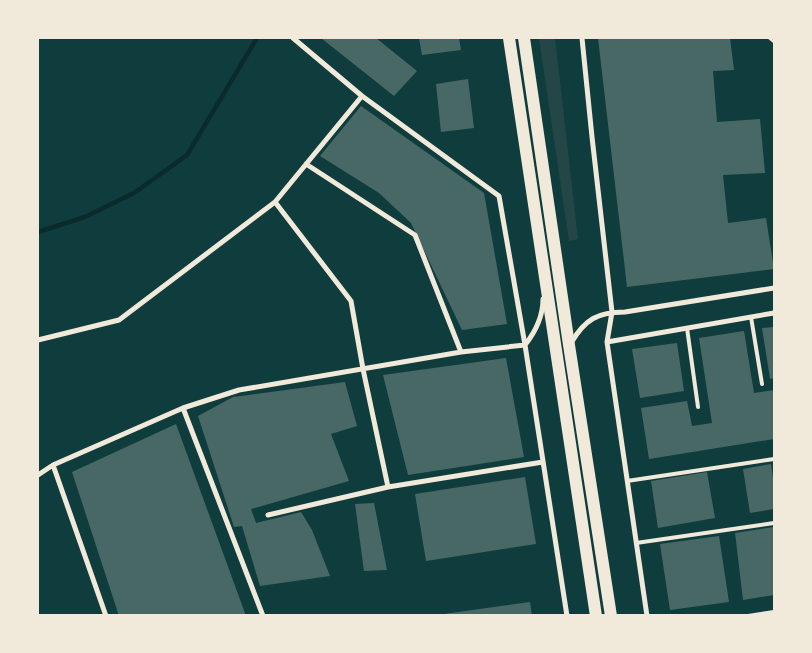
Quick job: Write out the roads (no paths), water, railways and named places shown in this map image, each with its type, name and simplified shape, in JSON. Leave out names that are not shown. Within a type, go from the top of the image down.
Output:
[{"type":"main road","points":[[508,38],[596,616]]},
{"type":"main road","points":[[524,38],[611,616]]},
{"type":"street","points":[[293,38],[362,96],[499,196],[525,345],[567,616]]},
{"type":"street","points":[[582,38],[612,312],[607,342],[647,616]]},
{"type":"street","points":[[38,340],[119,320],[275,202],[362,96]]},
{"type":"street","points":[[306,164],[415,236],[461,352]]},
{"type":"street","points":[[275,202],[351,301],[388,487]]},
{"type":"street","points":[[38,475],[53,465],[183,408],[239,390],[461,352],[525,345],[534,333],[543,312],[543,263]]},
{"type":"street","points":[[569,345],[580,327],[591,319],[612,312],[625,312],[774,288]]},
{"type":"street","points":[[607,342],[774,313]]},
{"type":"street","points":[[183,408],[263,616]]},
{"type":"street","points":[[268,515],[388,487],[543,462]]},
{"type":"street","points":[[53,465],[106,616]]},
{"type":"lane","points":[[751,317],[762,384]]},
{"type":"lane","points":[[687,328],[698,407]]},
{"type":"lane","points":[[627,480],[774,459]]},
{"type":"lane","points":[[636,543],[774,523]]},
{"type":"lane","points":[[748,616],[774,612]]},
{"type":"waterway","points":[[38,232],[85,217],[134,193],[187,155],[257,38]]}]
